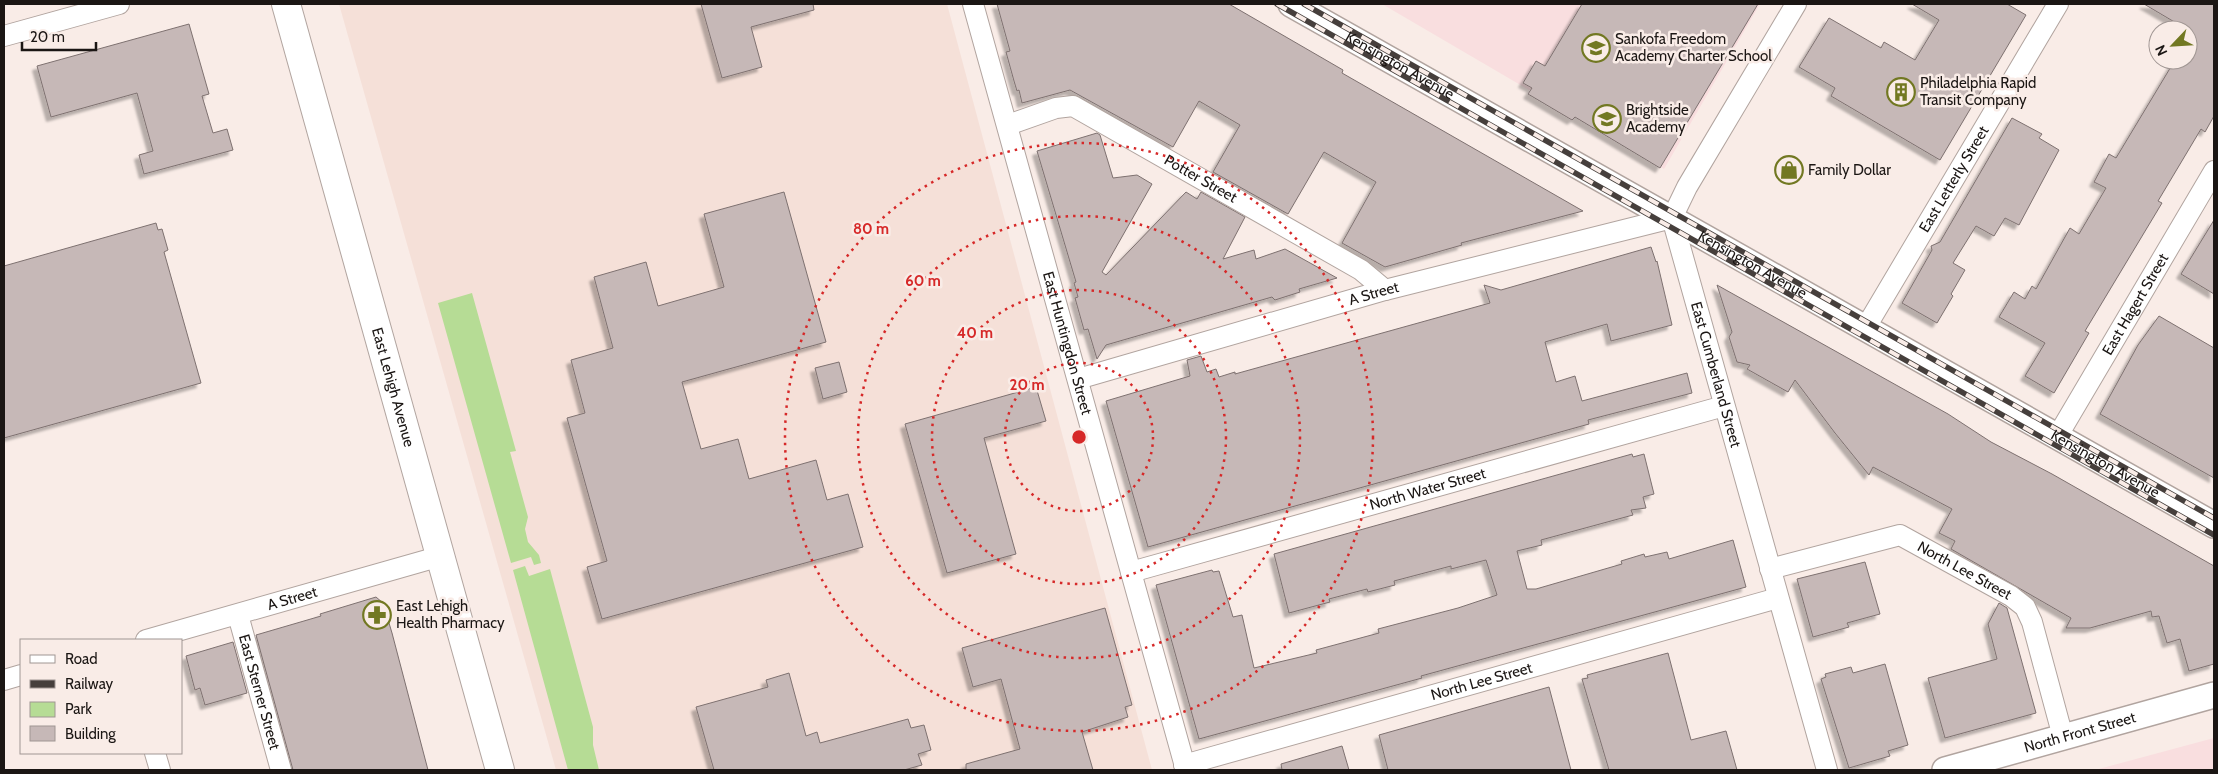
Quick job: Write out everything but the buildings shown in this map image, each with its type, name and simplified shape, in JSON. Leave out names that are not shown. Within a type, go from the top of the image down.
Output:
[{"type":"main road","name":"East Lehigh Avenue","points":[[286,4],[500,770]]},
{"type":"street","points":[[4,36],[73,10],[119,4]]},
{"type":"street","name":"East Huntingdon Street","points":[[973,4],[1185,767]]},
{"type":"street","name":"Kensington Avenue","points":[[1291,4],[2214,525]]},
{"type":"street","points":[[1672,218],[1686,187],[1796,4]]},
{"type":"street","name":"East Letterly Street","points":[[1866,327],[2058,4]]},
{"type":"street","name":"Potter Street","points":[[1008,125],[1056,108],[1073,106],[1361,270],[1385,290]]},
{"type":"street","name":"East Hagert Street","points":[[2056,437],[2214,171]]},
{"type":"street","name":"A Street","points":[[1078,379],[1385,290],[1672,218]]},
{"type":"street","name":"East Cumberland Street","points":[[1672,218],[1827,770]]},
{"type":"street","name":"North Water Street","points":[[1131,572],[1724,406]]},
{"type":"street","name":"North Lee Street","points":[[1770,569],[1900,535],[1997,588],[2025,607],[2032,622],[2063,737]]},
{"type":"street","name":"A Street","points":[[150,639],[441,556]]},
{"type":"street","name":"North Lee Street","points":[[1185,767],[1778,598]]},
{"type":"street","name":"East Sterner Street","points":[[238,615],[281,770]]},
{"type":"street","points":[[4,680],[20,675]]},
{"type":"street","name":"North Front Street","points":[[1945,770],[2214,695]]},
{"type":"street","points":[[155,754],[160,770]]},
{"type":"shaded area","points":[[339,4],[947,4],[1152,770],[556,770]]},
{"type":"shaded area","name":"Sankofa Freedom Academy Charter School","points":[[1382,4],[1760,4],[1664,169]]},
{"type":"shaded area","points":[[2214,738],[2214,770],[2095,770]]},
{"type":"green space","points":[[472,293],[516,451],[510,452],[528,517],[525,529],[528,542],[539,555],[541,563],[534,565],[531,557],[511,563],[438,303]]},
{"type":"green space","points":[[525,566],[529,576],[550,569],[593,727],[593,745],[599,770],[568,770],[513,570]]},
{"type":"railway","points":[[1277,4],[2214,535]]},
{"type":"railway","points":[[1304,4],[2214,518]]},
{"type":"place","name":"Sankofa Freedom Academy Charter School","points":[[1596,48]]},
{"type":"place","name":"Philadelphia Rapid Transit Company","points":[[1901,92]]},
{"type":"place","name":"Brightside Academy","points":[[1607,119]]},
{"type":"place","name":"Family Dollar","points":[[1789,170]]},
{"type":"place","name":"East Lehigh Health Pharmacy","points":[[377,615]]}]
